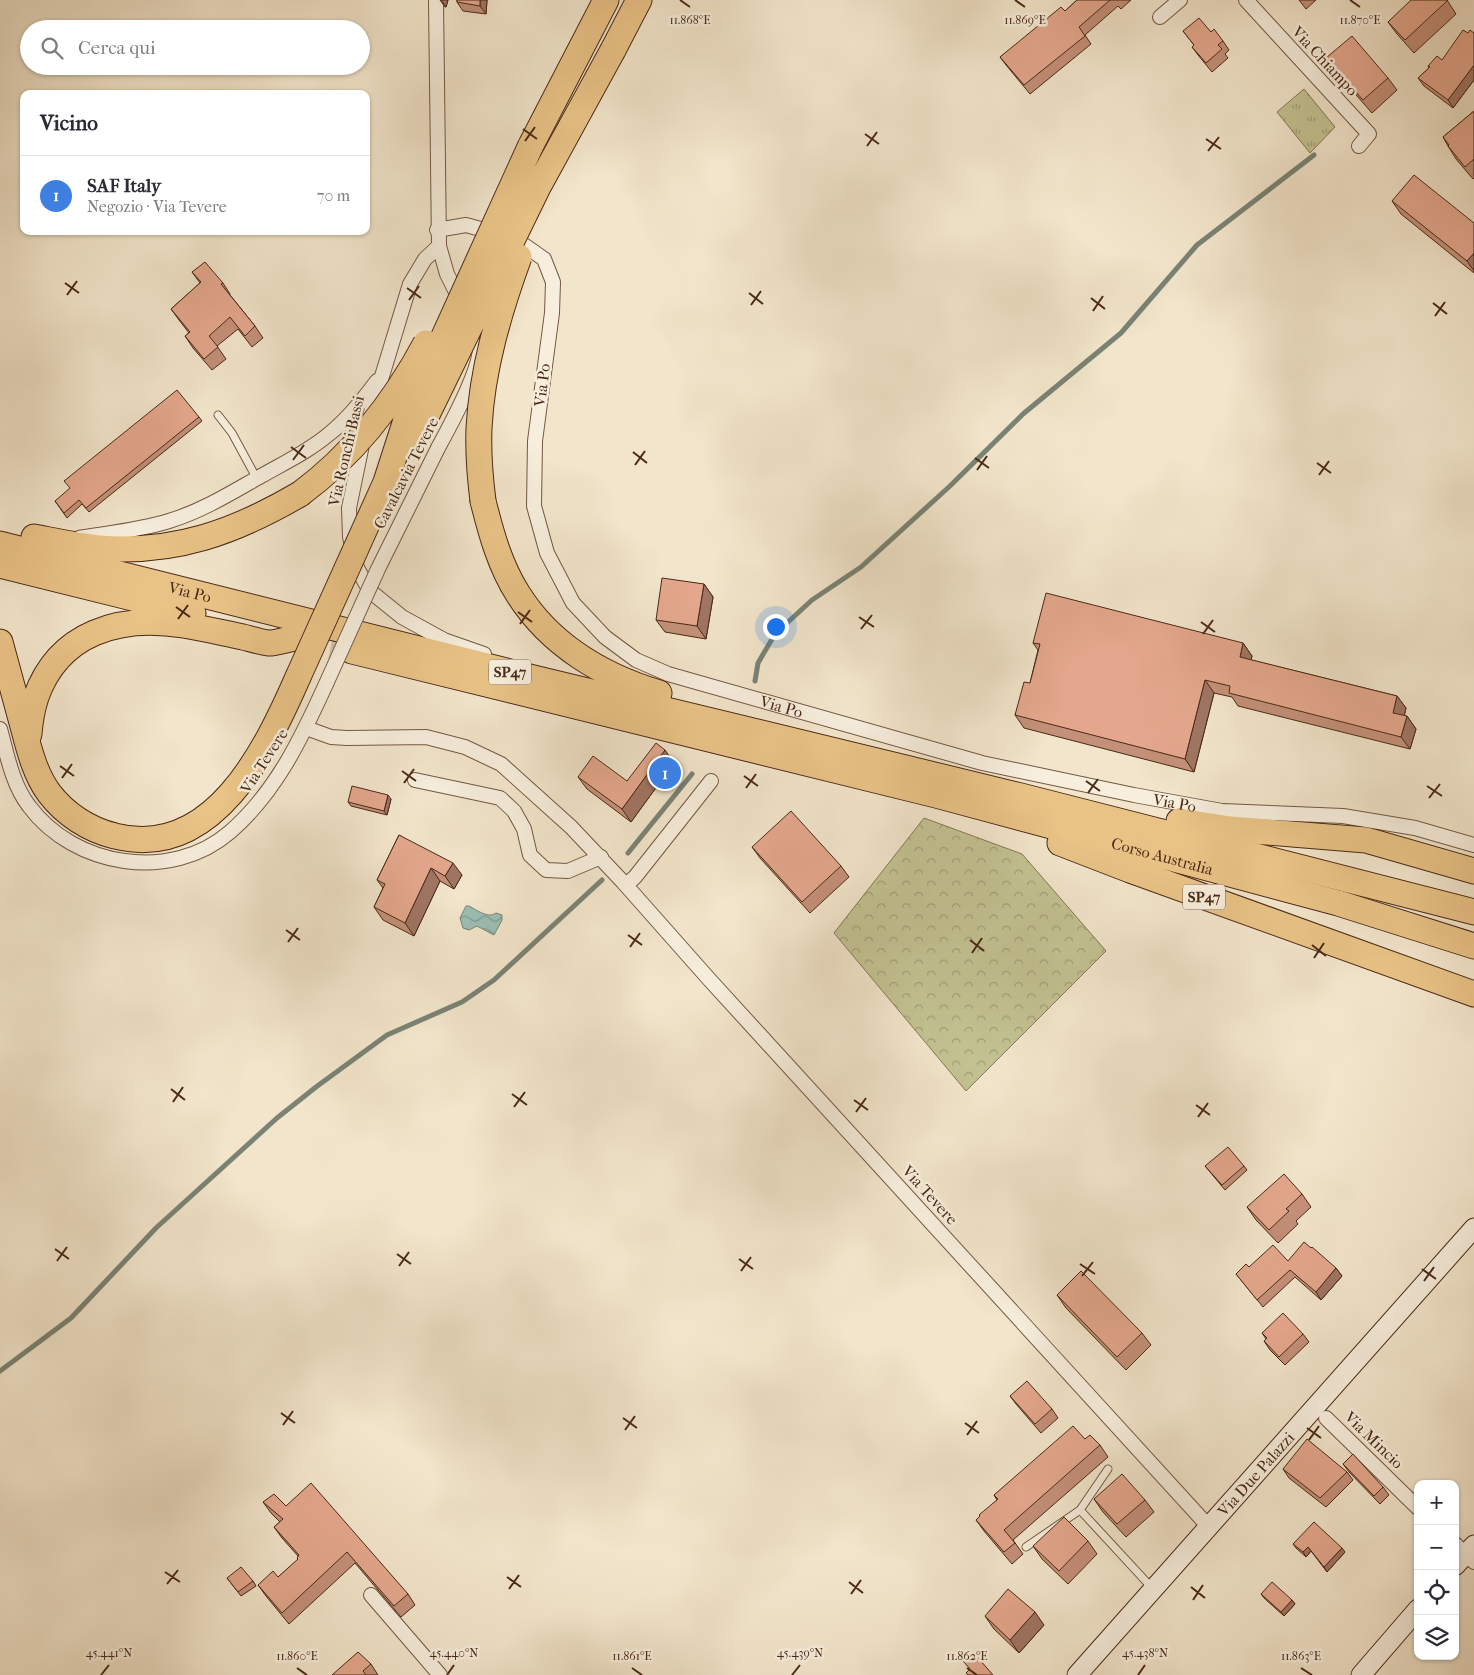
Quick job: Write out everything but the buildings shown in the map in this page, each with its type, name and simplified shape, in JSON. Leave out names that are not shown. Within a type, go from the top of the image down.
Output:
[{"type":"highway","points":[[0,531],[99,548],[150,548],[187,542],[220,534],[250,521],[300,494],[349,453],[366,434],[391,399],[423,349],[606,0]]},
{"type":"highway","points":[[387,480],[421,427],[538,187],[639,0]]},
{"type":"highway","points":[[613,50],[531,224],[500,315],[485,375],[480,422],[480,471],[483,501],[493,538],[503,565],[518,595],[554,636],[591,664],[631,684],[840,753]]},
{"type":"highway","points":[[0,642],[35,766],[48,791],[74,817],[94,829],[121,838],[143,839],[164,837],[204,820],[230,796],[266,743],[284,708],[387,480],[406,420],[530,147]]},
{"type":"highway","name":"Via Po","points":[[0,544],[530,677],[1020,796]]},
{"type":"highway","name":"Via Po","points":[[0,565],[295,638],[269,643],[161,622],[135,622],[99,630],[87,635],[68,648],[46,677],[36,696],[31,714],[28,742]]},
{"type":"highway","name":"SP47","points":[[352,651],[936,795],[1130,870],[1474,994]]},
{"type":"highway","name":"Corso Australia","points":[[936,795],[1338,903],[1474,946]]},
{"type":"highway","name":"SP47","points":[[1020,796],[1230,829],[1366,840],[1474,870]]},
{"type":"highway","name":"Corso Australia","points":[[1020,796],[1474,912]]},
{"type":"street","points":[[436,0],[437,230]]},
{"type":"street","points":[[1160,17],[1180,0]]},
{"type":"street","name":"Via Chiampo","points":[[1246,0],[1369,134],[1359,146]]},
{"type":"street","name":"Via Po","points":[[437,230],[466,225],[474,227],[514,238],[544,259],[552,282],[552,313],[535,441],[534,506],[547,553],[573,602],[605,637],[636,660],[668,674],[982,764],[1222,811],[1343,816],[1414,828],[1474,845]]},
{"type":"street","name":"Cavalcavia Tevere","points":[[306,728],[378,569],[453,419],[473,374],[480,347],[477,336],[447,274],[439,246],[437,230]]},
{"type":"street","name":"Via Ronchi Bassi","points":[[439,246],[425,259],[410,284],[366,427],[348,508],[350,537],[357,568],[370,591],[402,617],[444,640],[484,654],[530,677]]},
{"type":"street","name":"Via Ronchi Bassi","points":[[58,542],[114,533],[169,521],[194,512],[257,479],[330,434],[357,407],[384,372]]},
{"type":"street","name":"Via Tevere","points":[[0,728],[14,779],[27,805],[41,821],[58,836],[96,855],[121,861],[149,863],[190,856],[209,847],[229,833],[268,793],[306,728],[331,736],[362,739],[426,737],[465,747],[502,764],[601,857],[721,992],[1209,1527]]},
{"type":"street","points":[[415,780],[500,798],[514,811],[524,829],[530,855],[546,870],[568,871],[601,857]]},
{"type":"street","points":[[626,885],[635,877],[711,781]]},
{"type":"street","name":"Via Due Palazzi","points":[[1077,1675],[1474,1228]]},
{"type":"street","name":"Via Mincio","points":[[1326,1418],[1414,1504]]},
{"type":"street","points":[[371,1595],[440,1675]]},
{"type":"street","points":[[1361,1675],[1414,1614]]},
{"type":"lane","points":[[218,415],[232,433],[257,479]]},
{"type":"lane","points":[[1026,1547],[1080,1510],[1108,1469]]},
{"type":"lane","points":[[1080,1510],[1153,1589]]},
{"type":"green space","points":[[1304,89],[1335,127],[1310,153],[1277,112]]},
{"type":"green space","points":[[924,818],[1022,854],[1106,951],[966,1091],[834,933]]},
{"type":"water","points":[[466,906],[490,915],[496,913],[502,915],[502,920],[494,935],[477,926],[469,930],[463,928],[460,918]]},
{"type":"waterway","points":[[755,681],[758,663],[775,634],[812,600],[861,567],[950,486],[1023,414],[1121,333],[1197,245],[1314,155]]},
{"type":"waterway","points":[[628,853],[692,774]]},
{"type":"waterway","points":[[0,1371],[71,1318],[156,1228],[277,1118],[387,1035],[462,1002],[494,980],[602,880]]},
{"type":"tunnel","points":[[295,638],[352,651]]},
{"type":"place","name":"SAF Italy","points":[[665,773]]}]
